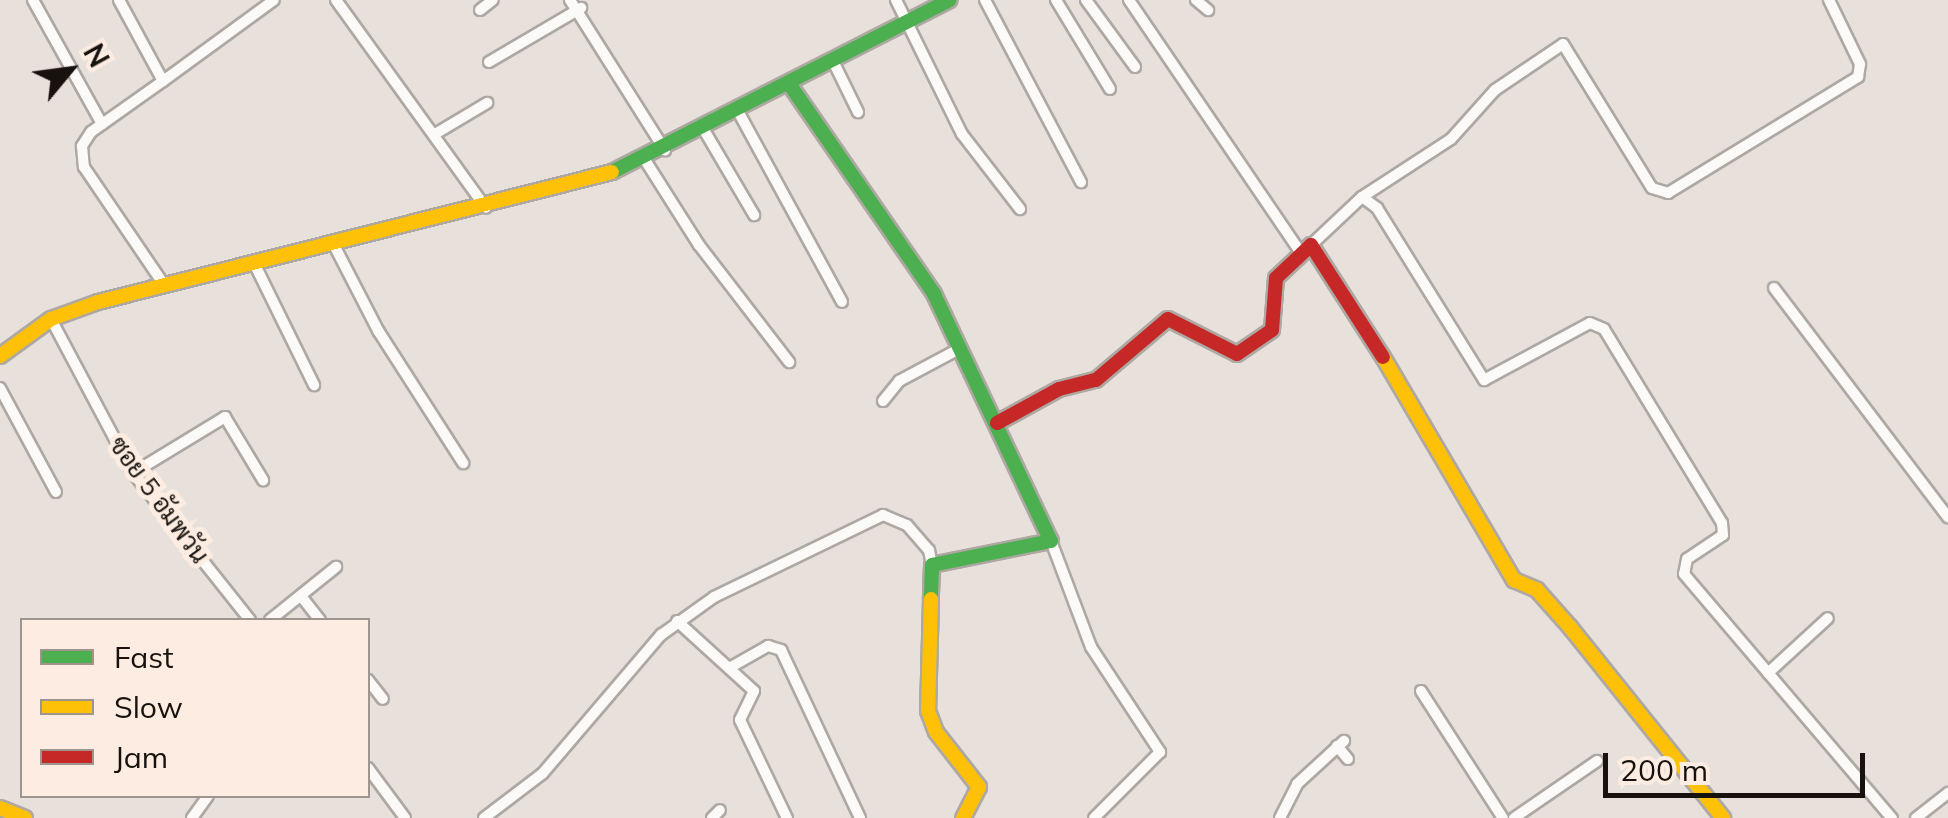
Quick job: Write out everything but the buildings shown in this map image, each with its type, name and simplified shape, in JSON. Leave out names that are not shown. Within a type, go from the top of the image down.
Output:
[{"type":"street","points":[[33,0],[102,124]]},
{"type":"street","points":[[119,0],[164,81]]},
{"type":"street","points":[[165,286],[84,167],[82,146],[102,124],[274,0]]},
{"type":"street","points":[[480,10],[493,0]]},
{"type":"street","points":[[570,0],[581,8],[665,150]]},
{"type":"street","points":[[896,0],[962,134],[1020,209]]},
{"type":"street","points":[[0,356],[51,319],[165,286],[598,180],[739,113],[950,0]]},
{"type":"street","points":[[985,0],[1081,182]]},
{"type":"street","points":[[1056,0],[1110,90]]},
{"type":"street","points":[[1086,0],[1134,67]]},
{"type":"street","points":[[1129,0],[1422,419],[1514,580],[1537,590],[1570,627],[1723,818]]},
{"type":"street","points":[[1196,0],[1208,10]]},
{"type":"street","points":[[997,423],[1059,388],[1096,380],[1168,320],[1238,354],[1272,330],[1276,278],[1306,249],[1362,197],[1451,139],[1495,90],[1563,44],[1652,188],[1668,193],[1858,77],[1860,64],[1828,0]]},
{"type":"street","points":[[341,2],[486,208]]},
{"type":"street","points":[[489,62],[581,8]]},
{"type":"street","points":[[832,61],[858,112]]},
{"type":"street","points":[[790,85],[934,294],[1051,542],[1091,647],[1160,752],[1094,818]]},
{"type":"street","points":[[435,134],[487,103]]},
{"type":"street","points":[[739,113],[842,302]]},
{"type":"street","points":[[704,130],[754,215]]},
{"type":"street","points":[[645,160],[699,245],[789,362]]},
{"type":"street","points":[[1362,197],[1378,208],[1484,380],[1590,323],[1604,328],[1722,523],[1723,535],[1687,558],[1684,574],[1892,818]]},
{"type":"street","points":[[334,245],[379,332],[463,463]]},
{"type":"street","points":[[255,265],[314,385]]},
{"type":"street","points":[[1774,288],[1948,517]]},
{"type":"street","name":"ซอย 5 อัมพวัน","points":[[51,319],[134,473],[248,618]]},
{"type":"street","points":[[883,401],[899,381],[959,349]]},
{"type":"street","points":[[0,388],[56,492]]},
{"type":"street","points":[[134,473],[225,417],[262,480]]},
{"type":"street","points":[[484,818],[543,773],[677,621],[767,568],[883,515],[907,525],[929,550],[932,565],[928,711],[936,732],[979,788],[963,818]]},
{"type":"street","points":[[932,565],[1051,542]]},
{"type":"street","points":[[273,618],[336,567]]},
{"type":"street","points":[[301,596],[318,618]]},
{"type":"street","points":[[1768,673],[1828,618]]},
{"type":"street","points":[[677,621],[754,691],[740,720],[787,818]]},
{"type":"street","points":[[732,667],[768,646],[781,650],[859,818]]},
{"type":"street","points":[[370,683],[383,699]]},
{"type":"street","points":[[1421,692],[1502,818]]},
{"type":"street","points":[[1280,818],[1297,784],[1340,743],[1348,759]]},
{"type":"street","points":[[1514,818],[1597,761]]},
{"type":"street","points":[[370,771],[405,818]]},
{"type":"street","points":[[1916,818],[1948,793]]},
{"type":"street","points":[[0,808],[25,818]]},
{"type":"traffic: fast","points":[[612,172],[950,0]]},
{"type":"traffic: fast","points":[[790,85],[934,294],[1051,541],[932,565],[931,599]]},
{"type":"traffic: slow","points":[[0,356],[51,319],[98,302],[612,172]]},
{"type":"traffic: slow","points":[[1383,357],[1514,580],[1537,590],[1570,627],[1723,818]]},
{"type":"traffic: slow","points":[[931,599],[928,711],[936,732],[979,787],[963,818]]},
{"type":"traffic: slow","points":[[0,808],[25,818]]},
{"type":"traffic: jam","points":[[997,423],[1059,389],[1096,380],[1168,319],[1237,354],[1272,330],[1276,278],[1311,245],[1383,357]]}]
